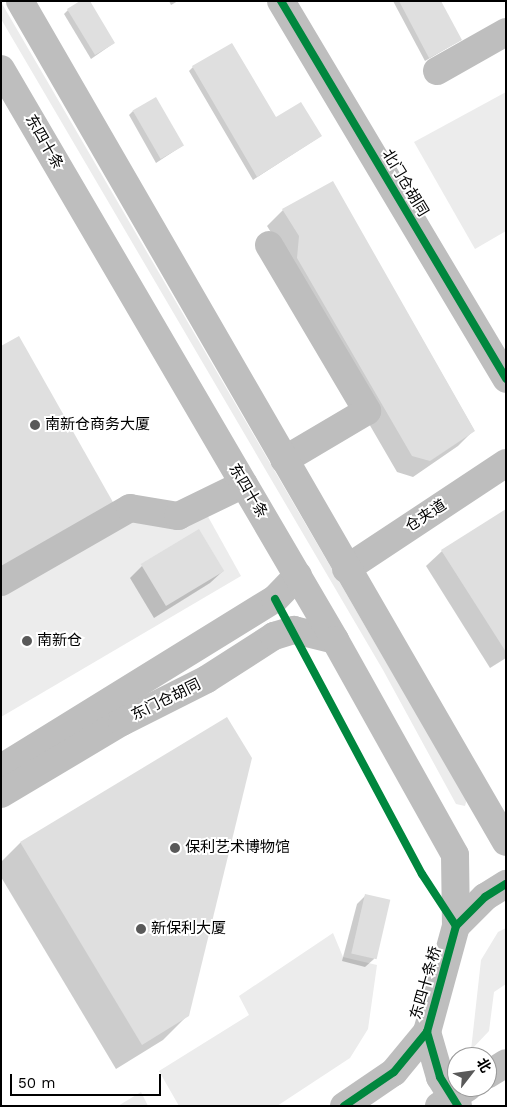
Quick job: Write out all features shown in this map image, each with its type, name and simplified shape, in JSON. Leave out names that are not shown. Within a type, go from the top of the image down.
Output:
[{"type":"main road","points":[[20,1],[346,569],[506,842]]},
{"type":"main road","name":"北门仓胡同","points":[[284,2],[506,379]]},
{"type":"main road","points":[[437,71],[506,32]]},
{"type":"main road","name":"东四十条","points":[[1,69],[298,575],[455,856],[456,926]]},
{"type":"main road","points":[[269,245],[367,411],[284,460]]},
{"type":"main road","name":"仓夹道","points":[[346,569],[506,463]]},
{"type":"main road","points":[[1,582],[130,508],[178,516],[244,484]]},
{"type":"main road","name":"东门仓胡同","points":[[1,768],[276,600],[298,575]]},
{"type":"main road","name":"东门仓胡同","points":[[1,794],[122,722],[207,680],[274,636],[294,630],[335,640]]},
{"type":"main road","name":"东四十条桥","points":[[458,1106],[440,1077],[427,1032],[456,926],[485,897],[506,884]]},
{"type":"main road","points":[[344,1106],[394,1072],[427,1032]]},
{"type":"main road","points":[[439,1106],[453,1097]]},
{"type":"shaded area","points":[[1,2],[389,667],[468,795],[465,806],[456,804],[383,670],[1,19]]},
{"type":"shaded area","points":[[506,92],[506,231],[475,249],[414,142]]},
{"type":"shaded area","points":[[206,513],[241,576],[1,717],[1,596],[130,514]]},
{"type":"shaded area","points":[[506,928],[506,984],[494,992],[489,1031],[474,1047],[471,1047],[481,960],[498,932]]},
{"type":"shaded area","points":[[333,933],[343,957],[377,965],[368,1029],[350,1058],[277,1106],[179,1106],[159,1071],[249,1015],[239,996]]},
{"type":"shaded area","points":[[141,1092],[148,1106],[118,1106]]},
{"type":"building","points":[[80,1],[90,1],[115,43],[95,55],[67,9]]},
{"type":"building","points":[[399,1],[441,1],[462,40],[429,58]]},
{"type":"building","points":[[232,43],[276,117],[301,102],[322,136],[257,177],[192,66]]},
{"type":"building","points":[[156,97],[184,145],[161,159],[133,110]]},
{"type":"building","points":[[333,181],[475,431],[430,461],[412,456],[297,258],[299,236],[282,209]]},
{"type":"building","name":"南新仓商务大厦","points":[[19,336],[114,504],[1,568],[1,346]]},
{"type":"building","points":[[506,509],[506,652],[441,550]]},
{"type":"building","points":[[199,529],[224,571],[166,606],[141,564]]},
{"type":"building","name":"新保利大厦","points":[[227,717],[252,758],[189,1016],[142,1045],[20,842]]},
{"type":"building","points":[[365,894],[390,900],[377,959],[351,953]]},
{"type":"cycle path","points":[[281,1],[506,379]]},
{"type":"cycle path","points":[[275,599],[422,874],[456,926]]},
{"type":"cycle path","points":[[458,1106],[440,1077],[427,1032],[456,926],[485,897],[506,884]]},
{"type":"cycle path","points":[[344,1106],[394,1072],[427,1032]]},
{"type":"place","name":"南新仓商务大厦","points":[[35,425]]},
{"type":"place","name":"南新仓","points":[[27,641]]},
{"type":"place","name":"保利艺术博物馆","points":[[175,848]]},
{"type":"place","name":"新保利大厦","points":[[141,929]]}]
